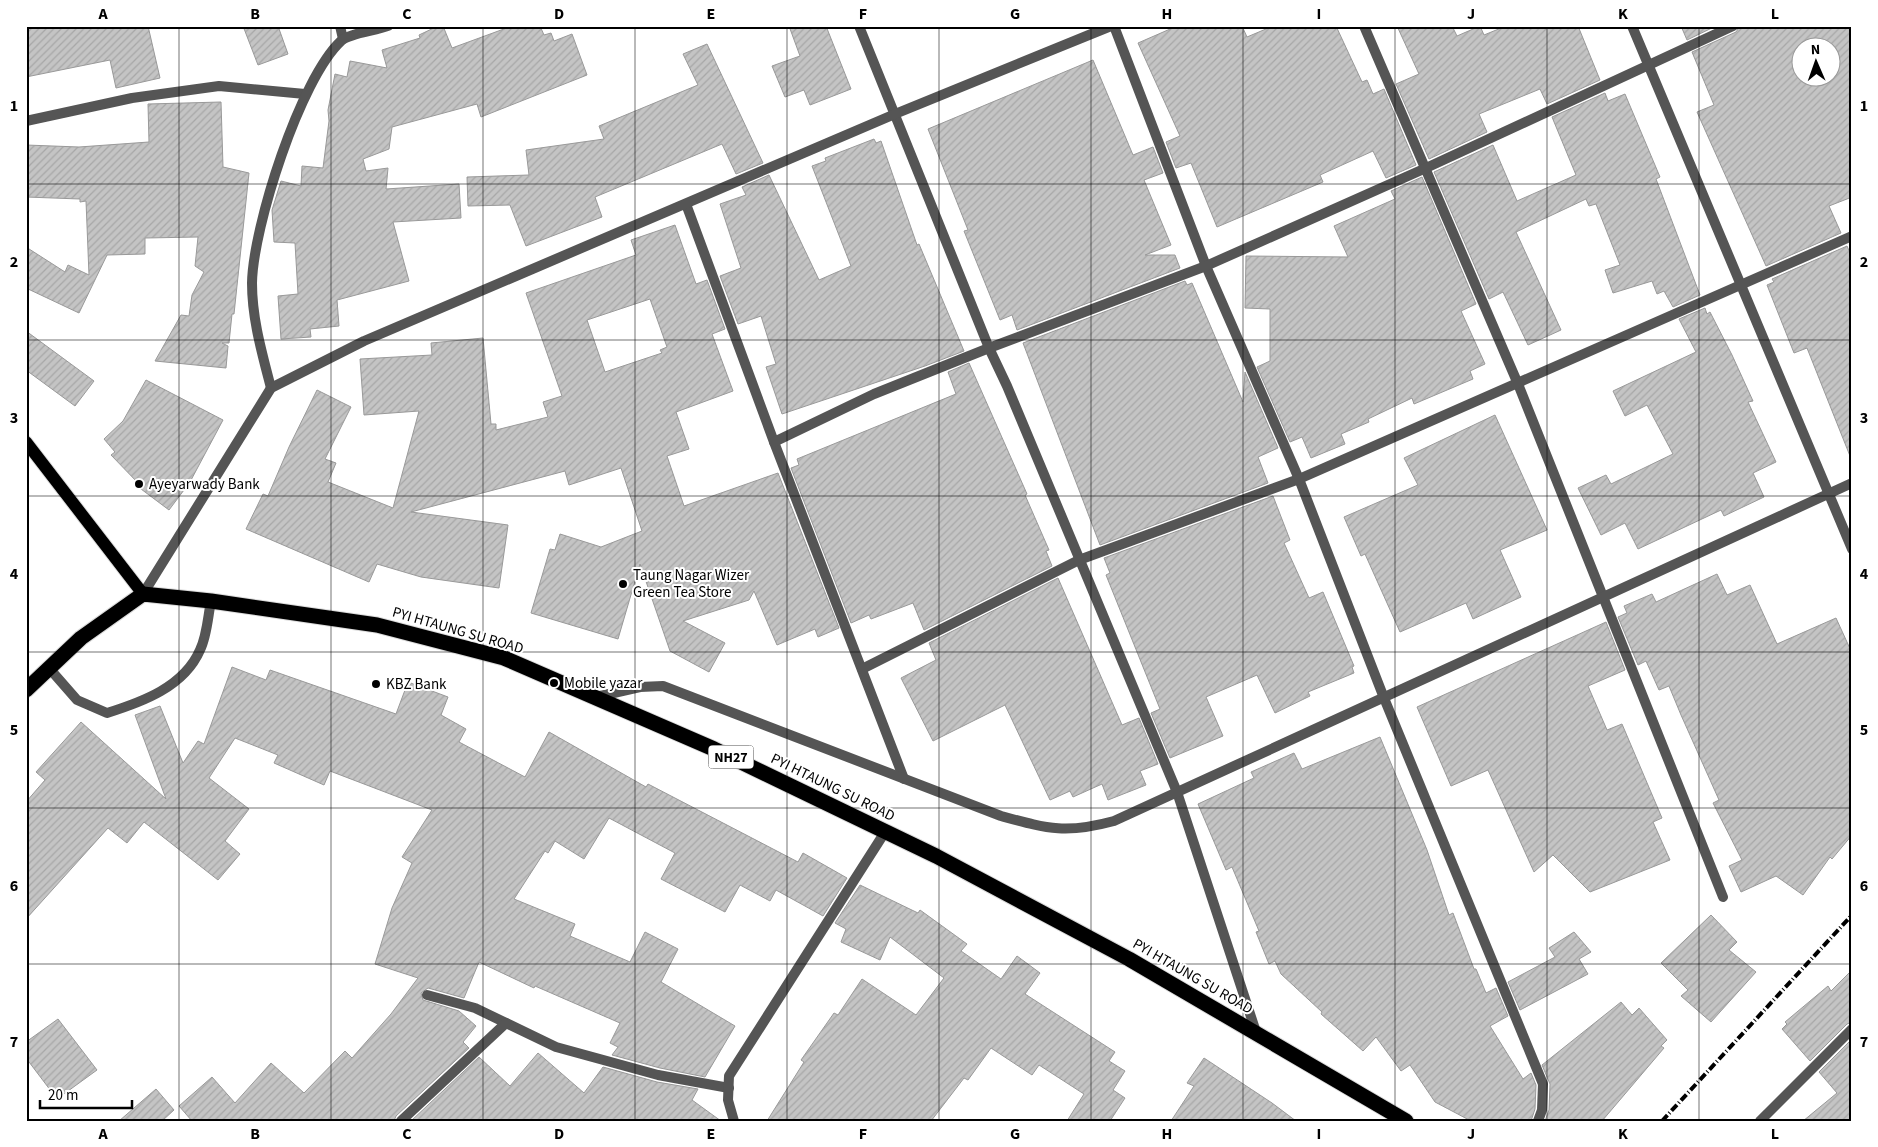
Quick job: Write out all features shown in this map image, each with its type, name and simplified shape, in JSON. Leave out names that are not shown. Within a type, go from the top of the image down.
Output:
[{"type":"highway","name":"PYI HTAUNG SU ROAD","points":[[143,594],[211,601],[376,625],[504,658],[714,749],[936,856],[1129,959],[1406,1121]]},
{"type":"highway","points":[[26,690],[80,638],[143,594]]},
{"type":"main road","points":[[26,442],[143,594]]},
{"type":"street","points":[[340,26],[343,39]]},
{"type":"street","points":[[271,388],[257,334],[252,282],[262,225],[288,138],[305,94],[330,54],[343,39],[388,26]]},
{"type":"street","points":[[859,26],[989,348],[1007,386],[1177,792],[1256,1032]]},
{"type":"street","points":[[143,594],[271,388],[364,341],[895,114],[1113,26],[1206,266],[1299,479],[1384,698],[1543,1084],[1542,1110],[1538,1121]]},
{"type":"street","points":[[1364,26],[1518,384],[1723,897]]},
{"type":"street","points":[[1632,26],[1852,549]]},
{"type":"street","points":[[774,442],[874,394],[989,348],[1206,266],[1426,168],[1733,26]]},
{"type":"street","points":[[26,121],[132,98],[219,86],[305,94]]},
{"type":"street","points":[[686,204],[774,442],[904,779]]},
{"type":"street","points":[[862,669],[1079,560],[1299,479],[1518,384],[1739,284],[1852,236]]},
{"type":"street","points":[[596,697],[640,687],[663,686],[1001,816],[1048,829],[1084,829],[1114,820],[1177,792],[1852,483]]},
{"type":"street","points":[[49,668],[77,700],[107,713],[146,701],[180,677],[200,650],[211,601]]},
{"type":"street","points":[[734,1121],[728,1100],[729,1076],[885,832]]},
{"type":"street","points":[[427,994],[475,1008],[556,1046],[658,1075],[729,1088]]},
{"type":"street","points":[[400,1121],[506,1023]]},
{"type":"street","points":[[1760,1121],[1852,1029]]},
{"type":"building","points":[[26,26],[148,26],[160,78],[116,88],[110,60],[26,77]]},
{"type":"building","points":[[243,26],[278,26],[288,54],[258,65]]},
{"type":"building","points":[[438,26],[443,26],[452,48],[512,26],[540,26],[544,35],[551,33],[554,41],[572,34],[587,75],[481,117],[477,104],[392,127],[389,149],[363,159],[366,171],[388,168],[386,189],[459,184],[461,218],[393,222],[409,281],[337,300],[339,326],[310,329],[311,337],[281,339],[278,296],[298,294],[295,243],[274,242],[272,210],[281,181],[301,186],[302,166],[323,168],[329,121],[328,110],[335,74],[347,77],[350,61],[387,68],[382,50],[420,38],[419,35]]},
{"type":"building","points":[[789,26],[826,26],[851,89],[810,105],[804,90],[785,97],[772,66],[800,56]]},
{"type":"building","points":[[1177,26],[1242,26],[1247,37],[1273,26],[1336,26],[1362,82],[1367,80],[1373,94],[1384,89],[1416,165],[1386,178],[1373,151],[1320,175],[1323,182],[1217,227],[1191,163],[1176,168],[1166,142],[1180,136],[1138,43]]},
{"type":"building","points":[[1397,26],[1452,26],[1457,36],[1480,26],[1484,35],[1506,26],[1578,26],[1600,80],[1547,104],[1540,89],[1479,114],[1487,132],[1429,159],[1396,84],[1419,74]]},
{"type":"building","points":[[1681,26],[1716,26],[1687,40]]},
{"type":"building","points":[[1740,26],[1852,26],[1852,197],[1829,206],[1841,233],[1766,266],[1697,112],[1714,105],[1692,52],[1736,32]]},
{"type":"building","points":[[707,44],[763,163],[736,174],[722,144],[595,197],[602,217],[526,246],[510,205],[468,206],[467,177],[529,175],[526,150],[604,139],[599,126],[698,85],[683,54]]},
{"type":"building","points":[[1093,60],[1133,155],[1153,147],[1163,173],[1144,180],[1171,245],[1145,255],[1175,255],[1180,268],[1017,330],[1012,315],[1000,320],[964,231],[968,230],[928,129]]},
{"type":"building","points":[[1605,93],[1608,101],[1625,94],[1660,177],[1656,179],[1700,295],[1673,307],[1664,291],[1657,294],[1652,281],[1613,293],[1605,270],[1620,265],[1596,204],[1589,206],[1586,199],[1516,232],[1561,330],[1528,345],[1503,292],[1489,299],[1434,172],[1493,145],[1517,201],[1576,175],[1552,117]]},
{"type":"building","points":[[221,102],[223,167],[249,173],[234,314],[232,314],[229,343],[222,343],[228,346],[226,368],[155,361],[181,315],[189,316],[192,295],[204,272],[195,266],[198,237],[145,238],[145,254],[107,255],[79,313],[26,288],[26,247],[65,272],[68,265],[89,275],[86,201],[80,202],[80,199],[26,197],[26,145],[79,147],[149,142],[148,104]]},
{"type":"building","points":[[874,139],[876,143],[881,141],[917,245],[919,244],[964,351],[782,414],[766,367],[776,364],[761,316],[738,324],[720,276],[741,268],[720,204],[746,195],[742,187],[769,175],[819,280],[851,266],[812,166],[826,161],[825,158]]},
{"type":"building","points":[[1422,177],[1476,304],[1461,311],[1485,364],[1470,371],[1473,379],[1414,404],[1412,398],[1368,419],[1369,422],[1341,434],[1345,444],[1311,458],[1302,437],[1290,442],[1257,367],[1270,361],[1270,309],[1245,308],[1246,256],[1348,257],[1334,226],[1395,199],[1391,191]]},
{"type":"building","points":[[675,225],[696,284],[707,280],[725,329],[712,334],[733,391],[676,412],[689,449],[667,456],[684,506],[778,473],[839,628],[818,637],[815,629],[777,645],[754,591],[749,600],[683,621],[725,643],[709,672],[670,651],[640,564],[618,639],[531,613],[550,549],[555,550],[560,534],[601,547],[642,531],[621,468],[569,485],[565,471],[411,512],[508,525],[499,588],[421,577],[377,564],[369,582],[246,529],[263,494],[268,496],[317,390],[351,407],[325,459],[336,463],[328,482],[393,508],[419,411],[364,415],[360,359],[432,355],[431,343],[483,338],[491,424],[496,424],[496,430],[548,417],[543,402],[562,396],[526,293],[636,255],[631,240]],"holes":[[[650,299],[667,347],[660,350],[662,353],[605,372],[587,320]]]},
{"type":"building","points":[[1847,246],[1852,257],[1850,456],[1807,348],[1794,353],[1767,285],[1774,282],[1772,279]]},
{"type":"building","points":[[1185,281],[1187,285],[1192,283],[1243,402],[1245,372],[1278,448],[1258,457],[1268,483],[1100,545],[1023,343]]},
{"type":"building","points":[[1705,308],[1707,314],[1710,312],[1732,355],[1753,401],[1748,402],[1776,462],[1753,473],[1764,497],[1724,516],[1721,510],[1638,549],[1625,523],[1601,535],[1578,488],[1606,475],[1611,484],[1673,454],[1647,405],[1625,416],[1613,391],[1696,352],[1679,319]]},
{"type":"building","points":[[26,331],[94,381],[75,406],[26,370]]},
{"type":"building","points":[[969,363],[1027,494],[1025,495],[1049,550],[1046,551],[1052,566],[924,630],[913,603],[871,619],[869,615],[851,623],[791,468],[799,465],[797,459],[956,394],[948,372]]},
{"type":"building","points":[[146,380],[223,420],[190,482],[169,510],[137,486],[139,484],[111,455],[115,452],[104,439],[123,421]]},
{"type":"building","points":[[1495,415],[1547,530],[1500,550],[1521,597],[1473,619],[1466,603],[1400,632],[1365,554],[1361,556],[1344,517],[1418,485],[1404,458]]},
{"type":"building","points":[[1273,496],[1290,540],[1284,543],[1309,598],[1323,592],[1354,666],[1352,667],[1354,673],[1308,692],[1310,696],[1275,713],[1257,675],[1206,697],[1223,736],[1170,758],[1151,713],[1160,709],[1106,575],[1110,573],[1104,558]]},
{"type":"building","points":[[1717,574],[1727,595],[1750,585],[1777,644],[1836,618],[1852,653],[1852,835],[1832,859],[1830,857],[1803,895],[1776,876],[1741,892],[1729,866],[1742,860],[1713,803],[1719,800],[1669,686],[1659,690],[1646,661],[1638,665],[1618,617],[1627,613],[1624,606],[1652,594],[1656,602]]},
{"type":"building","points":[[1058,578],[1122,725],[1139,718],[1158,764],[1140,771],[1146,785],[1108,800],[1102,784],[1073,797],[1070,791],[1050,800],[1005,705],[933,741],[901,678],[936,660],[929,643]]},
{"type":"building","points":[[1606,622],[1625,670],[1588,686],[1607,730],[1622,724],[1662,818],[1653,822],[1670,860],[1590,892],[1553,855],[1534,872],[1488,770],[1451,786],[1417,707]]},
{"type":"building","points":[[232,667],[266,680],[270,670],[396,714],[408,682],[448,697],[441,715],[466,729],[459,742],[525,777],[549,732],[646,787],[648,784],[798,862],[803,853],[847,878],[823,916],[776,890],[770,901],[740,885],[725,912],[661,879],[675,853],[609,818],[584,859],[555,841],[548,853],[545,851],[514,899],[575,924],[570,936],[630,962],[645,932],[678,949],[661,982],[735,1026],[705,1077],[660,1068],[612,1055],[618,1047],[610,1043],[620,1023],[535,986],[534,988],[479,962],[464,998],[428,988],[421,993],[423,1000],[459,1011],[476,1026],[463,1042],[469,1048],[396,1116],[394,1121],[192,1121],[179,1106],[212,1077],[235,1103],[271,1063],[304,1093],[345,1051],[352,1058],[391,1014],[418,978],[375,964],[392,908],[412,863],[402,857],[432,810],[330,771],[324,785],[274,763],[278,755],[235,738],[209,778],[249,809],[225,841],[240,854],[218,880],[144,822],[127,843],[108,828],[26,919],[26,802],[45,780],[36,772],[81,722],[166,799],[135,715],[160,706],[183,763],[198,741],[204,744]]},
{"type":"building","points":[[1380,737],[1427,850],[1449,915],[1453,913],[1474,969],[1476,969],[1486,993],[1496,988],[1508,1016],[1490,1026],[1523,1079],[1531,1073],[1536,1085],[1535,1109],[1531,1121],[1471,1121],[1435,1102],[1410,1065],[1401,1071],[1376,1037],[1363,1051],[1321,1014],[1322,1012],[1281,974],[1275,961],[1269,964],[1256,932],[1259,931],[1232,867],[1226,870],[1198,804],[1254,778],[1251,772],[1294,753],[1302,769]]},
{"type":"building","points":[[860,885],[918,913],[920,910],[967,944],[961,951],[1001,979],[1017,956],[1040,973],[1025,994],[1115,1052],[1109,1061],[1125,1071],[1113,1090],[1125,1098],[1110,1121],[1067,1121],[1084,1094],[1039,1065],[1032,1075],[991,1048],[968,1080],[964,1078],[931,1121],[767,1121],[804,1062],[801,1060],[834,1013],[838,1015],[862,979],[916,1015],[944,978],[890,937],[880,960],[841,942],[846,929],[835,923]]},
{"type":"building","points":[[1711,915],[1737,942],[1729,950],[1756,972],[1711,1022],[1681,996],[1688,990],[1661,963]]},
{"type":"building","points":[[1574,932],[1591,952],[1579,959],[1588,974],[1520,1010],[1508,982],[1555,957],[1549,948]]},
{"type":"building","points":[[1852,970],[1852,1022],[1847,1024],[1810,1061],[1782,1029],[1787,1024],[1785,1022],[1828,986],[1831,991]]},
{"type":"building","points":[[1621,1002],[1632,1015],[1639,1008],[1667,1040],[1661,1046],[1664,1048],[1602,1121],[1545,1121],[1549,1110],[1550,1084],[1542,1065]]},
{"type":"building","points":[[58,1019],[97,1070],[57,1099],[26,1058],[26,1042]]},
{"type":"building","points":[[1852,1039],[1852,1121],[1803,1121],[1837,1093],[1819,1072]]},
{"type":"building","points":[[538,1053],[584,1093],[603,1067],[657,1082],[698,1089],[692,1100],[721,1121],[411,1121],[479,1057],[510,1086]]},
{"type":"building","points":[[1204,1058],[1296,1121],[1171,1121],[1194,1086],[1187,1083]]},
{"type":"building","points":[[156,1089],[174,1110],[162,1121],[119,1121]]},
{"type":"railway","points":[[1662,1121],[1852,915]]},
{"type":"place","name":"Ayeyarwady Bank","points":[[139,484]]},
{"type":"place","name":"Taung Nagar Wizer Green Tea Store","points":[[623,584]]},
{"type":"place","name":"Mobile yazar","points":[[554,683]]},
{"type":"place","name":"KBZ Bank","points":[[376,684]]}]
